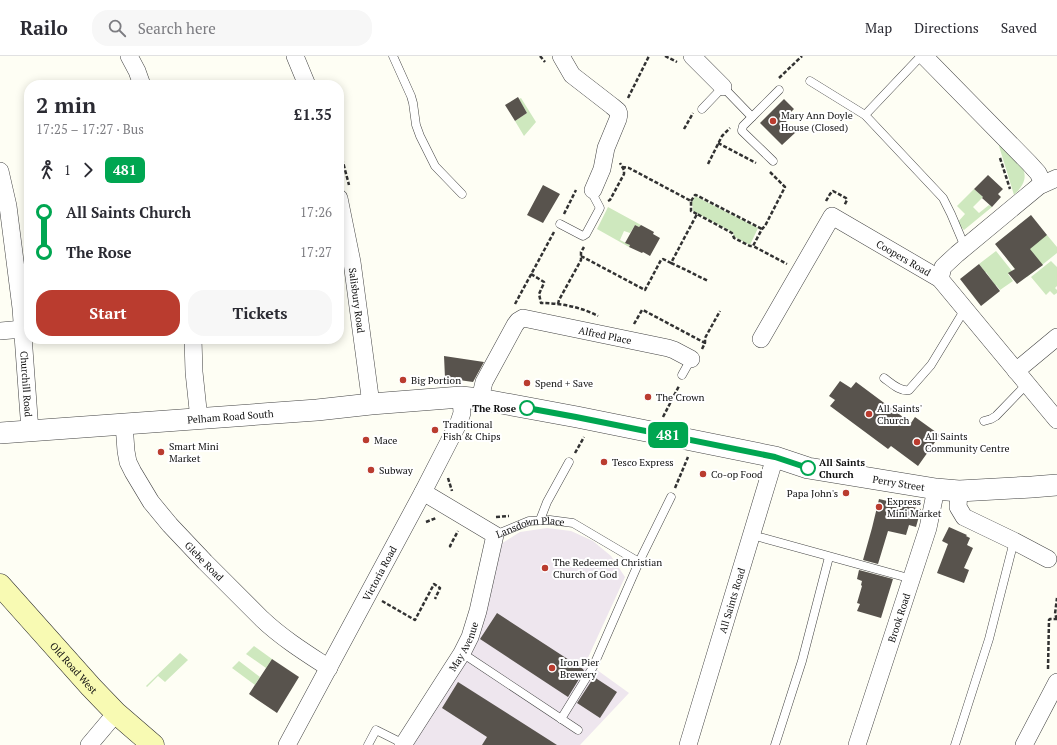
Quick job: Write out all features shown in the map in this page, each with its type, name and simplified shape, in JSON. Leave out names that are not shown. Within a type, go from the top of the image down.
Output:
[{"type":"main road","name":"Old Road West","points":[[0,584],[91,687],[153,745]]},
{"type":"street","points":[[129,56],[140,80]]},
{"type":"street","points":[[295,56],[305,80]]},
{"type":"street","points":[[922,56],[1030,163],[1038,173],[1050,181],[1027,195],[965,247],[944,266],[940,279]]},
{"type":"street","points":[[687,60],[723,87]]},
{"type":"street","points":[[555,61],[614,108],[619,114],[618,122],[606,148],[602,169],[586,188]]},
{"type":"street","name":"Churchill Road","points":[[0,171],[7,198],[10,218],[24,344]]},
{"type":"street","name":"Salisbury Road","points":[[344,193],[371,404]]},
{"type":"street","name":"Coopers Road","points":[[761,338],[832,216],[940,279],[1057,420]]},
{"type":"street","name":"Alfred Place","points":[[515,315],[522,318],[668,348],[691,359]]},
{"type":"street","name":"Victoria Road","points":[[287,745],[423,492],[459,422],[462,413],[471,398],[482,389],[486,377],[515,325],[515,315]]},
{"type":"street","points":[[0,331],[23,329]]},
{"type":"street","points":[[1022,378],[1057,337]]},
{"type":"street","name":"Churchill Road","points":[[24,344],[30,431]]},
{"type":"street","points":[[193,344],[194,378],[199,419]]},
{"type":"street","name":"Pelham Road South","points":[[0,433],[317,410],[448,398],[471,398]]},
{"type":"street","name":"Perry Street","points":[[471,398],[576,417],[775,457],[808,468],[936,489],[959,491],[1057,485]]},
{"type":"street","name":"Glebe Road","points":[[124,424],[126,452],[129,465],[154,506],[205,562],[269,626],[329,668]]},
{"type":"street","name":"All Saints Road","points":[[688,745],[775,457]]},
{"type":"street","name":"Brook Road","points":[[856,745],[928,528],[936,489]]},
{"type":"street","points":[[959,491],[958,507],[964,517],[1014,540],[1048,560]]},
{"type":"street","name":"Lansdown Place","points":[[423,492],[495,535]]},
{"type":"street","name":"May Avenue","points":[[403,744],[462,653],[470,637],[495,535]]},
{"type":"street","points":[[1024,745],[1057,682]]},
{"type":"street","points":[[89,745],[116,712]]},
{"type":"lane","points":[[394,56],[414,103],[415,122],[420,136],[435,166],[462,194]]},
{"type":"lane","points":[[865,115],[922,56]]},
{"type":"lane","points":[[810,80],[865,115],[943,198],[965,247]]},
{"type":"lane","points":[[698,110],[723,87],[752,117]]},
{"type":"lane","points":[[773,161],[742,130],[742,126],[779,90]]},
{"type":"lane","points":[[559,223],[581,235],[585,235],[588,232],[600,208],[592,193],[586,188]]},
{"type":"lane","points":[[884,378],[905,391],[909,390],[931,365],[966,309]]},
{"type":"lane","points":[[682,376],[691,359]]},
{"type":"lane","points":[[984,421],[996,416],[1022,378]]},
{"type":"lane","points":[[540,520],[547,502],[569,462]]},
{"type":"lane","points":[[561,719],[593,667],[639,562],[670,497]]},
{"type":"lane","name":"Lansdown Place","points":[[495,535],[529,521],[550,520],[573,523],[639,562]]},
{"type":"lane","points":[[752,535],[912,579]]},
{"type":"lane","points":[[955,745],[989,639],[1014,540]]},
{"type":"lane","points":[[775,745],[802,661],[830,557]]},
{"type":"lane","points":[[462,653],[578,730]]},
{"type":"lane","points":[[368,745],[376,730],[403,744]]},
{"type":"path","points":[[540,56],[555,61]]},
{"type":"path","points":[[625,104],[650,56]]},
{"type":"path","points":[[665,56],[687,60]]},
{"type":"path","points":[[776,82],[802,56]]},
{"type":"path","points":[[684,129],[698,110]]},
{"type":"path","points":[[708,164],[723,135],[733,124]]},
{"type":"path","points":[[718,143],[759,164]]},
{"type":"path","points":[[999,154],[1011,193]]},
{"type":"path","points":[[622,167],[628,168],[691,201]]},
{"type":"path","points":[[753,246],[785,187],[766,169]]},
{"type":"path","points":[[515,315],[530,274],[559,223],[586,188]]},
{"type":"path","points":[[762,229],[696,195],[691,201],[691,211],[732,233],[734,238],[800,270]]},
{"type":"path","points":[[671,263],[697,214]]},
{"type":"path","points":[[558,304],[581,260],[581,252],[586,242],[585,235]]},
{"type":"path","points":[[581,256],[645,290],[661,260],[663,259],[708,281]]},
{"type":"path","points":[[530,274],[544,282],[539,294],[541,303],[558,304],[590,311],[603,318]]},
{"type":"path","points":[[632,327],[643,310],[705,343]]},
{"type":"path","points":[[569,462],[587,432]]},
{"type":"path","points":[[670,497],[687,461],[691,440]]},
{"type":"path","points":[[448,472],[449,482],[455,495]]},
{"type":"path","points":[[493,517],[515,515]]},
{"type":"path","points":[[422,524],[432,519],[440,518]]},
{"type":"path","points":[[452,548],[450,546],[459,528]]},
{"type":"path","points":[[377,599],[415,620],[434,584],[440,588],[434,599]]},
{"type":"path","points":[[1057,598],[1055,614],[1057,620]]},
{"type":"shaded area","points":[[547,528],[571,531],[593,541],[611,556],[625,577],[586,662],[629,693],[580,745],[408,745],[476,640],[501,544],[520,532]]},
{"type":"green space","points":[[521,98],[536,122],[524,136],[515,121],[527,113],[519,99]]},
{"type":"green space","points":[[1002,144],[1019,162],[1025,174],[1021,187],[1014,195],[999,146]]},
{"type":"green space","points":[[974,189],[983,197],[973,207],[979,213],[989,205],[992,207],[964,230],[957,223],[965,214],[957,206]]},
{"type":"green space","points":[[695,196],[758,228],[750,245],[733,236],[734,233],[693,211],[692,202]]},
{"type":"green space","points":[[608,207],[641,225],[639,227],[635,225],[630,233],[624,231],[620,240],[630,245],[629,247],[597,229]]},
{"type":"green space","points":[[1047,235],[1057,247],[1057,253],[1027,277],[1021,277],[1007,259],[1019,249]]},
{"type":"green space","points":[[996,251],[1012,271],[1008,274],[1013,281],[1000,290],[996,285],[991,289],[988,286],[993,282],[986,272],[981,276],[978,273],[983,269],[979,264]]},
{"type":"green space","points":[[1051,261],[1057,267],[1057,286],[1055,288],[1057,293],[1054,295],[1050,291],[1046,295],[1031,277]]},
{"type":"green space","points":[[254,646],[272,659],[266,668],[246,654]]},
{"type":"green space","points":[[180,653],[188,660],[165,682],[158,676],[147,687],[146,686]]},
{"type":"green space","points":[[239,661],[260,677],[256,683],[269,691],[267,694],[232,668]]},
{"type":"building","points":[[518,97],[527,113],[515,121],[505,105]]},
{"type":"building","name":"Mary Ann Doyle House (Closed)","points":[[784,99],[794,109],[784,119],[796,132],[782,145],[760,123]]},
{"type":"building","points":[[988,175],[1003,189],[998,194],[1001,197],[992,207],[974,189]]},
{"type":"building","points":[[543,185],[560,194],[543,223],[527,215]]},
{"type":"building","points":[[1031,215],[1047,235],[1030,249],[1043,265],[1017,284],[1008,273],[1015,269],[995,244]]},
{"type":"building","points":[[635,225],[639,227],[641,225],[654,232],[653,234],[660,238],[650,256],[629,247],[630,245],[625,243]]},
{"type":"building","points":[[979,264],[1000,291],[981,306],[960,279]]},
{"type":"building","name":"The Rose","points":[[444,356],[484,362],[473,382],[445,378]]},
{"type":"building","name":"All Saints' Church","points":[[840,381],[851,388],[856,382],[911,423],[915,417],[940,435],[918,466],[891,446],[888,449],[830,406],[835,400],[829,396]]},
{"type":"building","points":[[879,499],[921,509],[916,527],[909,525],[906,535],[888,531],[878,564],[863,560]]},
{"type":"building","points":[[949,527],[967,535],[966,536],[970,538],[967,545],[973,548],[964,568],[969,570],[964,583],[937,573],[948,544],[942,541]]},
{"type":"building","points":[[859,570],[893,579],[881,618],[857,611],[860,604],[857,603],[862,586],[862,581],[857,579]]},
{"type":"building","points":[[497,613],[583,669],[584,671],[568,697],[480,639]]},
{"type":"building","points":[[272,659],[299,677],[277,713],[249,694]]},
{"type":"building","points":[[594,677],[617,692],[600,718],[577,703]]},
{"type":"building","points":[[458,682],[557,745],[482,745],[487,737],[442,708]]},
{"type":"bus line","name":"481","points":[[527,408],[775,457],[808,468]]},
{"type":"place","name":"Mary Ann Doyle House (Closed)","points":[[773,121]]},
{"type":"place","name":"Big Portion","points":[[403,380]]},
{"type":"place","name":"Spend + Save","points":[[527,383]]},
{"type":"place","name":"The Crown","points":[[648,397]]},
{"type":"place","name":"The Rose","points":[[527,408]]},
{"type":"place","name":"All Saints' Church","points":[[869,414]]},
{"type":"place","name":"Traditional Fish & Chips","points":[[435,430]]},
{"type":"place","name":"Mace","points":[[366,440]]},
{"type":"place","name":"All Saints Community Centre","points":[[917,442]]},
{"type":"place","name":"Smart Mini Market","points":[[161,452]]},
{"type":"place","name":"Tesco Express","points":[[604,462]]},
{"type":"place","name":"All Saints Church","points":[[808,468]]},
{"type":"place","name":"Subway","points":[[371,470]]},
{"type":"place","name":"Co-op Food","points":[[703,474]]},
{"type":"place","name":"Papa John's","points":[[846,493]]},
{"type":"place","name":"Express Mini Market","points":[[879,507]]},
{"type":"place","name":"The Redeemed Christian Church of God","points":[[545,568]]},
{"type":"place","name":"Iron Pier Brewery","points":[[552,668]]}]
